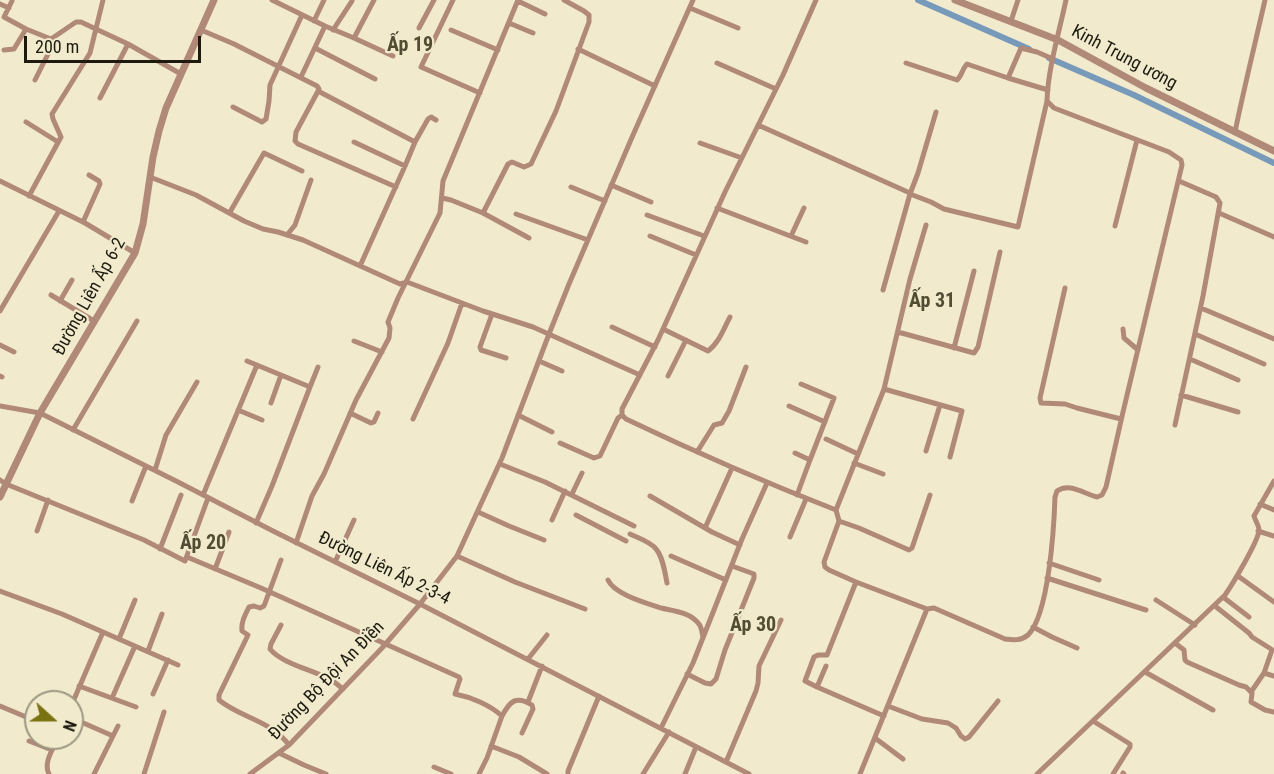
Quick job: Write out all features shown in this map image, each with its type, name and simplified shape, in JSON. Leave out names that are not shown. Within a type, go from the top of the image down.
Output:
[{"type":"street","points":[[29,196],[61,137],[52,114],[90,53],[103,0]]},
{"type":"street","name":"Đường Liên Ấp 6-2","points":[[0,497],[3,482],[40,413],[135,253],[143,224],[159,131],[166,108],[214,0]]},
{"type":"street","points":[[272,0],[393,56]]},
{"type":"street","points":[[314,21],[324,0]]},
{"type":"street","points":[[354,38],[374,0]]},
{"type":"street","points":[[419,28],[434,0]]},
{"type":"street","points":[[453,0],[421,67],[480,93]]},
{"type":"street","points":[[296,543],[312,496],[350,413],[389,338],[388,322],[440,213],[443,181],[518,0],[545,14]]},
{"type":"street","points":[[483,213],[508,164],[512,162],[524,167],[531,164],[556,111],[589,22],[589,15],[584,10],[564,0]]},
{"type":"street","name":"Đường Bộ Đội An Điền","points":[[250,774],[289,745],[343,689],[420,604],[457,556],[500,464],[549,334],[588,240],[693,0]]},
{"type":"street","points":[[816,0],[776,89],[717,208],[655,347],[622,409],[622,415],[626,419],[732,468],[836,510]]},
{"type":"street","name":"Kinh Trung ương","points":[[956,0],[1011,21],[1274,152]]},
{"type":"street","points":[[1011,21],[1018,0]]},
{"type":"street","points":[[758,125],[944,209],[1016,228],[1047,101],[1053,59],[1066,0]]},
{"type":"street","points":[[1235,132],[1265,0]]},
{"type":"street","points":[[333,30],[352,1]]},
{"type":"street","points":[[12,2],[4,17],[51,39]]},
{"type":"street","points":[[0,4],[9,8]]},
{"type":"street","points":[[690,8],[738,28]]},
{"type":"street","points":[[233,107],[264,121],[270,99],[269,87],[302,15]]},
{"type":"street","points":[[51,39],[76,22],[81,22],[128,44],[182,74]]},
{"type":"street","points":[[509,22],[534,33]]},
{"type":"street","points":[[301,77],[325,26]]},
{"type":"street","points":[[4,50],[14,49],[26,29]]},
{"type":"street","points":[[201,30],[301,77],[317,86],[318,91],[415,142]]},
{"type":"street","points":[[451,30],[498,50]]},
{"type":"street","points":[[35,80],[51,48],[51,39]]},
{"type":"street","points":[[100,99],[128,44]]},
{"type":"street","points":[[315,48],[375,79]]},
{"type":"street","points":[[1008,78],[1021,48],[1053,59]]},
{"type":"street","points":[[579,50],[655,86]]},
{"type":"street","points":[[717,63],[776,89]]},
{"type":"street","points":[[906,63],[957,80],[967,64],[1048,90]]},
{"type":"street","points":[[318,91],[296,132],[298,144],[396,187]]},
{"type":"street","points":[[926,225],[910,279],[884,389],[836,510],[838,521],[824,562],[825,567],[856,582],[927,609],[934,608],[1005,639],[1022,639],[1033,627],[1041,606],[1047,578],[1057,491],[1063,488],[1080,490],[1096,497],[1102,495],[1106,487],[1182,165],[1181,160],[1169,153],[1054,108],[1047,101]]},
{"type":"street","points":[[883,290],[910,193],[936,112]]},
{"type":"street","points":[[360,266],[415,142],[428,119],[431,117],[436,120]]},
{"type":"street","points":[[27,122],[58,142]]},
{"type":"street","points":[[1115,226],[1137,140]]},
{"type":"street","points":[[354,142],[405,166]]},
{"type":"street","points":[[700,142],[742,158]]},
{"type":"street","points":[[230,212],[264,153],[302,171]]},
{"type":"street","points":[[83,222],[100,184],[89,175]]},
{"type":"street","points":[[150,177],[196,195],[263,229],[303,240],[400,284],[407,282],[533,327],[640,375]]},
{"type":"street","points":[[287,235],[295,225],[311,180]]},
{"type":"street","points":[[0,181],[83,222],[135,253]]},
{"type":"street","points":[[1175,425],[1201,308],[1220,203],[1216,197],[1179,181]]},
{"type":"street","points":[[611,185],[651,202]]},
{"type":"street","points":[[571,188],[605,201]]},
{"type":"street","points":[[442,198],[483,213],[529,238]]},
{"type":"street","points":[[717,208],[806,242]]},
{"type":"street","points":[[791,236],[804,208]]},
{"type":"street","points":[[0,311],[59,211]]},
{"type":"street","points":[[1219,213],[1274,237]]},
{"type":"street","points":[[516,214],[588,240]]},
{"type":"street","points":[[647,215],[705,236]]},
{"type":"street","points":[[650,236],[696,255]]},
{"type":"street","points":[[898,332],[974,353],[978,347],[1000,252]]},
{"type":"street","points":[[954,348],[974,271]]},
{"type":"street","points":[[60,301],[72,280]]},
{"type":"street","points":[[1065,288],[1040,398],[1041,403],[1065,404],[1121,419]]},
{"type":"street","points":[[51,295],[94,321]]},
{"type":"street","points":[[413,419],[448,343],[462,303]]},
{"type":"street","points":[[1201,308],[1274,339]]},
{"type":"street","points":[[492,314],[480,347],[481,351],[506,358]]},
{"type":"street","points":[[663,329],[708,351],[718,340],[730,316]]},
{"type":"street","points":[[73,430],[137,321]]},
{"type":"street","points":[[612,327],[655,347]]},
{"type":"street","points":[[1123,329],[1124,338],[1138,350]]},
{"type":"street","points":[[1195,334],[1264,364]]},
{"type":"street","points":[[668,376],[686,340]]},
{"type":"street","points":[[354,341],[382,352]]},
{"type":"street","points":[[0,345],[14,352]]},
{"type":"street","points":[[1190,359],[1238,380]]},
{"type":"street","points":[[247,361],[310,387]]},
{"type":"street","points":[[539,361],[562,371]]},
{"type":"street","points":[[3,482],[144,540],[185,561],[206,496],[257,365]]},
{"type":"street","points":[[256,523],[318,367]]},
{"type":"street","points":[[697,452],[714,425],[722,423],[747,367]]},
{"type":"street","points":[[271,404],[281,375]]},
{"type":"street","points":[[155,470],[166,435],[197,382]]},
{"type":"street","points":[[797,495],[834,398],[801,384]]},
{"type":"street","points":[[884,389],[962,411],[950,457]]},
{"type":"street","points":[[1182,395],[1238,412]]},
{"type":"street","name":"Đường Liên Ấp 2-3-4","points":[[0,405],[40,413],[542,666],[749,774]]},
{"type":"street","points":[[926,451],[940,405]]},
{"type":"street","points":[[789,406],[825,422]]},
{"type":"street","points":[[238,410],[262,420]]},
{"type":"street","points":[[350,413],[372,423],[378,412]]},
{"type":"street","points":[[518,415],[552,432]]},
{"type":"street","points":[[560,443],[594,458],[600,456],[618,418],[622,415]]},
{"type":"street","points":[[826,439],[858,454]]},
{"type":"street","points":[[795,453],[810,460]]},
{"type":"street","points":[[854,463],[883,474]]},
{"type":"street","points":[[500,464],[572,494],[634,526]]},
{"type":"street","points":[[132,501],[146,466]]},
{"type":"street","points":[[705,528],[732,468]]},
{"type":"street","points":[[572,494],[582,473]]},
{"type":"street","points":[[1037,774],[1223,597],[1238,576],[1259,529],[1254,516],[1274,481]]},
{"type":"street","points":[[660,728],[703,639],[767,483]]},
{"type":"street","points":[[552,520],[565,491]]},
{"type":"street","points":[[160,549],[181,495]]},
{"type":"street","points":[[838,521],[909,550],[912,548],[930,495]]},
{"type":"street","points":[[650,496],[705,528],[740,545]]},
{"type":"street","points":[[790,537],[806,499]]},
{"type":"street","points":[[37,531],[48,500]]},
{"type":"street","points":[[1260,504],[1274,510]]},
{"type":"street","points":[[478,512],[544,540]]},
{"type":"street","points":[[576,515],[626,541]]},
{"type":"street","points":[[335,562],[354,520]]},
{"type":"street","points":[[1258,531],[1274,536]]},
{"type":"street","points":[[215,569],[229,532]]},
{"type":"street","points":[[630,534],[657,550],[667,583]]},
{"type":"street","points":[[457,556],[515,582],[585,609]]},
{"type":"street","points":[[671,556],[726,580]]},
{"type":"street","points":[[187,557],[459,677],[455,694],[495,710],[502,716]]},
{"type":"street","points":[[281,560],[264,606],[260,609],[254,606],[249,607],[245,616],[241,626],[242,631],[248,634],[219,695],[219,700],[282,735],[289,745]]},
{"type":"street","points":[[1049,563],[1099,580]]},
{"type":"street","points":[[687,674],[705,683],[711,684],[716,679],[754,574],[732,566]]},
{"type":"street","points":[[1238,576],[1274,602]]},
{"type":"street","points":[[1047,578],[1146,610]]},
{"type":"street","points":[[608,580],[610,586],[618,591],[689,616],[699,624],[703,639]]},
{"type":"street","points":[[856,582],[827,655],[814,657],[805,681],[884,716]]},
{"type":"street","points":[[0,591],[62,614],[178,665]]},
{"type":"street","points":[[1223,597],[1249,617]]},
{"type":"street","points":[[119,639],[135,600]]},
{"type":"street","points":[[1156,600],[1195,625]]},
{"type":"street","points":[[1215,606],[1272,650],[1264,673],[1251,692],[1251,702],[1274,712]]},
{"type":"street","points":[[860,774],[927,609]]},
{"type":"street","points":[[148,651],[162,614]]},
{"type":"street","points":[[726,762],[756,691],[759,666],[781,620]]},
{"type":"street","points":[[281,625],[271,644],[270,649],[274,654],[331,680],[343,689]]},
{"type":"street","points":[[1033,627],[1077,648]]},
{"type":"street","points":[[78,690],[103,632]]},
{"type":"street","points":[[528,659],[546,635]]},
{"type":"street","points":[[1175,644],[1184,650],[1187,662],[1246,687],[1251,692]]},
{"type":"street","points":[[112,698],[135,646]]},
{"type":"street","points":[[153,694],[168,660]]},
{"type":"street","points":[[528,702],[542,666]]},
{"type":"street","points":[[817,687],[826,666]]},
{"type":"street","points":[[1145,672],[1213,710]]},
{"type":"street","points":[[1264,673],[1274,676]]},
{"type":"street","points":[[80,686],[136,707]]},
{"type":"street","points":[[568,774],[599,696]]},
{"type":"street","points":[[479,774],[502,716],[510,704],[519,699],[533,705],[522,733]]},
{"type":"street","points":[[888,706],[922,719],[948,723],[966,739],[998,701]]},
{"type":"street","points":[[0,706],[24,716]]},
{"type":"street","points":[[144,774],[165,712]]},
{"type":"street","points":[[1093,721],[1130,744],[1113,774]]},
{"type":"street","points":[[84,723],[113,735]]},
{"type":"street","points":[[94,774],[118,726]]},
{"type":"street","points":[[643,774],[669,732]]},
{"type":"street","points":[[875,738],[903,759]]},
{"type":"street","points":[[491,746],[519,757],[547,774]]},
{"type":"street","points":[[685,774],[696,747]]},
{"type":"street","points":[[49,774],[46,766],[52,750]]},
{"type":"street","points":[[279,753],[326,774]]},
{"type":"street","points":[[434,767],[451,774]]},
{"type":"waterway","points":[[918,0],[1029,49]]},
{"type":"waterway","points":[[1049,58],[1134,95],[1274,163]]},
{"type":"district","name":"Ấp 19","points":[[410,46]]},
{"type":"district","name":"Ấp 31","points":[[932,302]]},
{"type":"district","name":"Ấp 20","points":[[203,544]]},
{"type":"district","name":"Ấp 30","points":[[753,626]]}]
